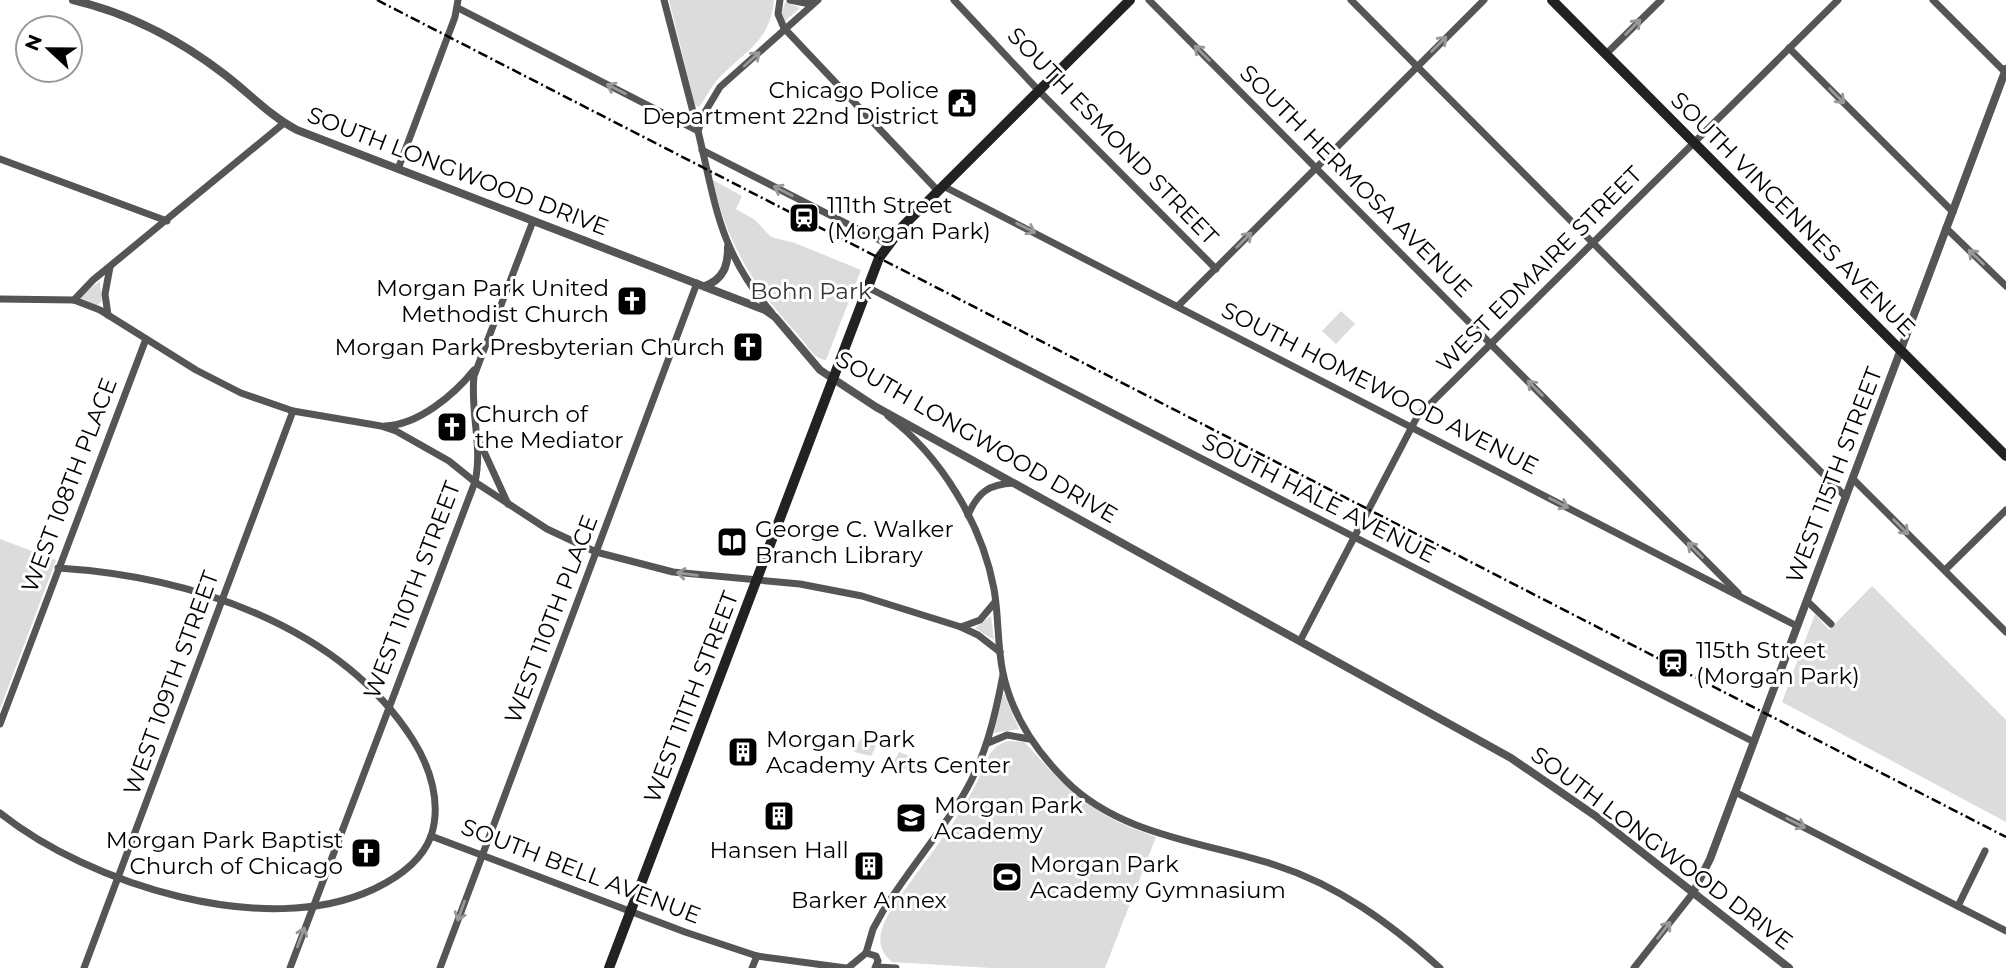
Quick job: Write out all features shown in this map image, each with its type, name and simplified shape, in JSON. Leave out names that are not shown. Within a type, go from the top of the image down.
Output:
[{"type":"main road","name":"WEST 111TH STREET","points":[[608,968],[831,380],[867,287],[887,244],[1130,0]]},
{"type":"main road","name":"SOUTH VINCENNES AVENUE","points":[[1552,0],[2006,456]]},
{"type":"street","name":"SOUTH LONGWOOD DRIVE","points":[[73,0],[109,10],[183,46],[226,75],[284,123],[753,304],[775,317],[831,380],[876,407],[1511,758],[1572,799],[1789,968]]},
{"type":"street","points":[[664,0],[714,202],[728,247],[757,295],[775,317]]},
{"type":"street","points":[[780,0],[778,15],[783,29]]},
{"type":"street","points":[[790,0],[805,3],[817,0]]},
{"type":"street","points":[[698,131],[719,87],[817,0]]},
{"type":"street","name":"SOUTH ESMOND STREET","points":[[954,0],[1039,91],[1216,269]]},
{"type":"street","name":"SOUTH HERMOSA AVENUE","points":[[1149,0],[1743,598]]},
{"type":"street","points":[[1351,0],[1846,497]]},
{"type":"street","points":[[1178,306],[1484,0]]},
{"type":"street","points":[[1606,54],[1661,0]]},
{"type":"street","name":"WEST EDMAIRE STREET","points":[[1300,640],[1417,417],[1838,0]]},
{"type":"street","points":[[1933,0],[2006,71]]},
{"type":"street","points":[[398,169],[458,4],[698,131]]},
{"type":"street","name":"SOUTH HOMEWOOD AVENUE","points":[[783,29],[941,188],[1178,306],[1797,626]]},
{"type":"street","points":[[1789,48],[1952,212]]},
{"type":"street","name":"WEST 115TH STREET","points":[[1693,893],[1708,866],[2006,71]]},
{"type":"street","points":[[74,300],[93,280],[284,123]]},
{"type":"street","points":[[702,150],[887,244]]},
{"type":"street","points":[[0,159],[167,221]]},
{"type":"street","name":"WEST 110TH STREET","points":[[290,968],[475,482],[479,455],[472,386],[476,367],[533,221]]},
{"type":"street","points":[[1947,228],[2006,286]]},
{"type":"street","points":[[701,285],[712,283],[725,271],[728,247]]},
{"type":"street","points":[[108,315],[105,295],[110,266]]},
{"type":"street","name":"WEST 110TH PLACE","points":[[440,968],[597,551],[701,285]]},
{"type":"street","name":"SOUTH HALE AVENUE","points":[[867,287],[1754,742]]},
{"type":"street","points":[[0,299],[74,300],[108,315],[196,370],[241,393],[293,411],[396,431],[439,454],[475,482],[547,528],[597,551],[656,569],[800,584],[862,596],[961,627],[978,635],[1000,652]]},
{"type":"street","name":"WEST 108TH PLACE","points":[[0,724],[146,338]]},
{"type":"street","points":[[381,426],[402,424],[425,412],[460,384],[476,367]]},
{"type":"street","points":[[876,407],[912,437],[932,460],[968,515],[986,560],[996,601],[1003,674],[1015,709],[1029,738],[1068,783],[1104,810],[1174,838],[1276,865],[1306,876],[1334,890],[1391,926],[1440,968]]},
{"type":"street","name":"WEST 109TH STREET","points":[[84,968],[293,411]]},
{"type":"street","points":[[478,437],[508,504]]},
{"type":"street","points":[[1853,479],[2006,632]]},
{"type":"street","points":[[968,515],[980,493],[998,484],[1014,483]]},
{"type":"street","points":[[1945,570],[2006,510]]},
{"type":"street","name":"SOUTH BELL AVENUE","points":[[58,568],[118,573],[179,587],[269,619],[306,639],[354,675],[388,707],[418,748],[435,797],[430,836],[685,932],[757,956],[847,968]]},
{"type":"street","points":[[961,627],[981,620],[996,601]]},
{"type":"street","points":[[1807,601],[1831,624]]},
{"type":"street","points":[[847,968],[866,953],[873,929],[883,911],[963,795],[987,744],[1003,674]]},
{"type":"street","points":[[987,744],[1007,734],[1029,738]]},
{"type":"street","points":[[1735,792],[2006,931]]},
{"type":"street","points":[[0,813],[58,850],[119,877],[201,901],[270,908],[313,906],[359,894],[386,883],[410,866],[430,836]]},
{"type":"street","points":[[1958,906],[1985,851]]},
{"type":"street","points":[[1634,968],[1693,893]]},
{"type":"street","points":[[866,953],[876,956],[876,967],[896,968]]},
{"type":"street","points":[[752,968],[757,956]]},
{"type":"green space","points":[[669,0],[774,0],[772,15],[761,37],[718,79],[699,107],[695,105]]},
{"type":"green space","points":[[785,2],[800,8],[785,21],[781,16]]},
{"type":"green space","name":"Bohn Park","points":[[713,180],[742,196],[736,209],[755,220],[771,237],[795,243],[861,270],[826,360],[811,351],[769,300],[744,264],[726,225]]},
{"type":"green space","points":[[100,281],[102,301],[97,306],[81,300],[81,296]]},
{"type":"green space","points":[[1341,311],[1355,324],[1336,344],[1322,331]]},
{"type":"green space","points":[[0,539],[56,560],[0,709]]},
{"type":"green space","points":[[1872,586],[2006,720],[2006,822],[1782,702],[1815,614],[1829,630]]},
{"type":"green space","points":[[991,616],[994,640],[975,628]]},
{"type":"green space","points":[[1003,695],[1019,729],[994,733]]},
{"type":"green space","points":[[861,738],[876,746],[871,756],[854,752]]},
{"type":"green space","points":[[1009,741],[1024,742],[1084,802],[1115,820],[1156,837],[1105,968],[991,968],[892,962],[883,951],[880,940],[888,915],[969,798],[989,756],[997,746]]},
{"type":"green space","points":[[899,752],[921,760],[919,773],[895,766]]},
{"type":"railway","points":[[377,0],[2006,837]]},
{"type":"place","name":"Chicago Police Department 22nd District","points":[[962,103]]},
{"type":"place","name":"111th Street (Morgan Park)","points":[[804,218]]},
{"type":"place","name":"Morgan Park United Methodist Church","points":[[632,301]]},
{"type":"place","name":"Morgan Park Presbyterian Church","points":[[748,347]]},
{"type":"place","name":"Church of the Mediator","points":[[452,427]]},
{"type":"place","name":"George C. Walker Branch Library","points":[[732,542]]},
{"type":"place","name":"115th Street (Morgan Park)","points":[[1673,663]]},
{"type":"place","name":"Morgan Park Academy Arts Center","points":[[743,752]]},
{"type":"place","name":"Hansen Hall","points":[[779,816]]},
{"type":"place","name":"Morgan Park Academy","points":[[911,818]]},
{"type":"place","name":"Morgan Park Baptist Church of Chicago","points":[[366,853]]},
{"type":"place","name":"Barker Annex","points":[[869,866]]},
{"type":"place","name":"Morgan Park Academy Gymnasium","points":[[1007,877]]}]
